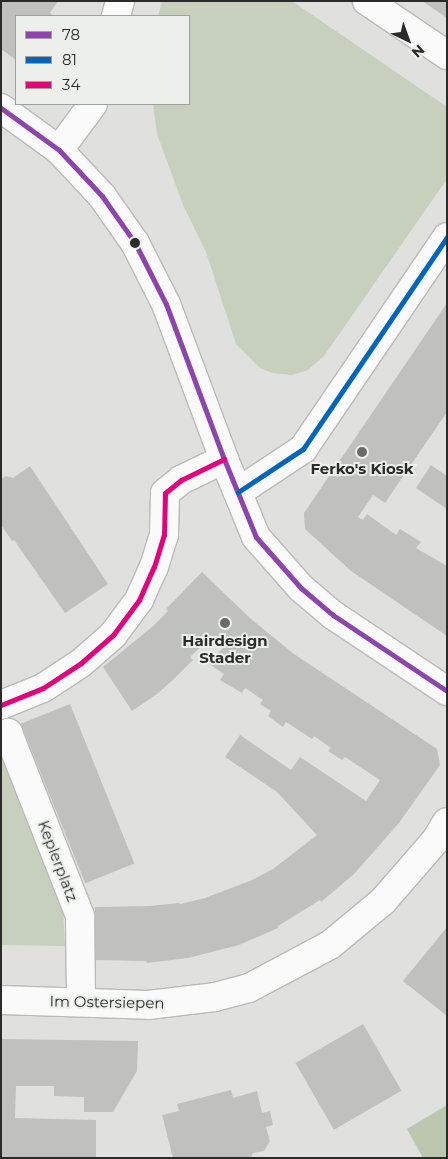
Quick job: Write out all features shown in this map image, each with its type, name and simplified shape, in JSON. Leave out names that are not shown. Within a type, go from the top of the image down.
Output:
[{"type":"street","points":[[116,15],[120,1]]},
{"type":"street","points":[[367,1],[447,55]]},
{"type":"street","points":[[59,150],[92,105]]},
{"type":"street","points":[[1,108],[59,150],[102,196],[135,243],[166,304],[224,459],[256,536],[301,588],[334,614],[447,690]]},
{"type":"street","points":[[238,492],[303,448],[447,237]]},
{"type":"street","points":[[1,705],[43,688],[81,663],[113,635],[139,600],[154,567],[164,535],[165,493],[181,480],[224,459]]},
{"type":"street","name":"Keplerplatz","points":[[1,736],[8,733],[80,916],[81,1002]]},
{"type":"street","name":"Im Ostersiepen","points":[[1,1000],[148,1005],[215,997],[249,988],[330,945],[383,901],[436,840],[447,822]]},
{"type":"green space","points":[[162,1],[292,1],[447,107],[447,179],[324,356],[308,370],[292,375],[272,373],[260,368],[236,344],[206,252],[183,205],[157,134],[153,105],[190,105],[190,15],[158,15]]},
{"type":"green space","points":[[1,760],[9,770],[63,909],[65,946],[1,945]]},
{"type":"green space","points":[[447,1105],[447,1158],[423,1158],[407,1129]]},
{"type":"building","points":[[1,1],[58,1],[50,13],[53,15],[15,15],[15,59],[1,49]]},
{"type":"building","points":[[422,1],[447,1],[447,18]]},
{"type":"building","points":[[447,303],[447,412],[385,503],[373,495],[358,517],[363,520],[367,514],[396,535],[400,529],[421,542],[416,548],[447,566],[447,636],[351,571],[305,529],[304,513]]},
{"type":"building","points":[[431,465],[447,476],[447,509],[416,488]]},
{"type":"building","points":[[30,466],[108,584],[65,613],[14,540],[12,541],[1,525],[1,479],[6,476],[13,478]]},
{"type":"building","points":[[202,572],[251,619],[294,654],[437,749],[440,765],[399,823],[354,874],[321,902],[320,900],[278,926],[278,928],[239,945],[188,958],[147,963],[146,961],[93,960],[95,907],[180,904],[205,898],[252,880],[273,869],[317,835],[277,792],[225,757],[240,735],[291,770],[300,757],[366,801],[380,780],[345,757],[342,760],[328,751],[331,748],[314,736],[312,739],[286,722],[283,727],[268,716],[271,711],[260,704],[263,700],[245,688],[242,693],[220,680],[224,674],[208,663],[223,648],[211,637],[190,657],[193,660],[175,678],[157,694],[132,711],[103,667],[152,627],[168,611],[166,609]]},
{"type":"building","points":[[70,704],[134,863],[85,883],[21,724]]},
{"type":"building","points":[[447,927],[447,1016],[403,981]]},
{"type":"building","points":[[363,1024],[402,1091],[334,1130],[295,1063]]},
{"type":"building","points":[[1,1039],[138,1041],[137,1071],[113,1112],[84,1112],[84,1097],[54,1096],[54,1086],[16,1086],[15,1118],[96,1120],[96,1158],[1,1158]]},
{"type":"building","points":[[231,1090],[233,1098],[257,1091],[262,1113],[270,1111],[273,1125],[266,1127],[270,1141],[264,1151],[253,1153],[251,1158],[173,1158],[162,1115],[179,1111],[177,1104]]},
{"type":"transit line","name":"78","points":[[1,108],[59,150],[102,196],[135,243],[166,304],[224,459],[256,537],[301,588],[333,615],[447,691]]},
{"type":"transit line","name":"81","points":[[238,492],[303,449],[447,237]]},
{"type":"transit line","name":"34","points":[[1,705],[43,688],[81,663],[113,635],[139,600],[154,567],[164,535],[165,493],[181,480],[224,459]]},
{"type":"place","name":"Ferko's Kiosk","points":[[362,452]]},
{"type":"place","name":"Hairdesign Stader","points":[[225,623]]}]
